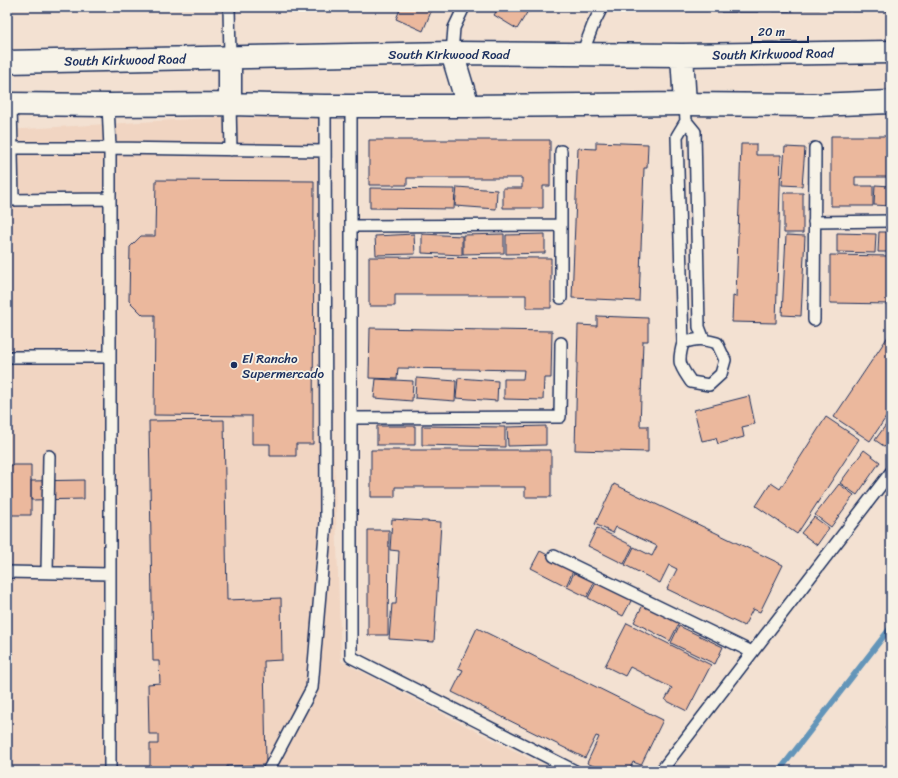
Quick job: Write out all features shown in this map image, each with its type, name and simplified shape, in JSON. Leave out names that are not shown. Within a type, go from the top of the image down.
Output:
[{"type":"main road","name":"South Kirkwood Road","points":[[7,62],[452,53],[682,55],[891,52]]},
{"type":"main road","points":[[452,53],[468,106]]},
{"type":"main road","points":[[682,55],[686,112]]},
{"type":"main road","points":[[230,58],[230,104]]},
{"type":"main road","points":[[9,104],[468,106],[686,112],[891,102]]},
{"type":"lane","points":[[229,7],[230,58]]},
{"type":"lane","points":[[452,53],[454,28],[464,7]]},
{"type":"lane","points":[[582,54],[593,24],[602,7]]},
{"type":"lane","points":[[9,104],[12,148],[10,200],[110,199]]},
{"type":"lane","points":[[230,104],[231,150]]},
{"type":"lane","points":[[108,105],[110,148],[110,771]]},
{"type":"lane","points":[[268,771],[312,688],[326,522],[325,106]]},
{"type":"lane","points":[[352,106],[350,226],[351,657],[575,771]]},
{"type":"lane","points":[[686,112],[695,132],[699,327],[704,340]]},
{"type":"lane","points":[[683,343],[695,339],[717,343],[725,360],[721,374],[709,385],[691,382],[680,366],[680,355],[683,343],[677,136],[686,112]]},
{"type":"lane","points":[[12,148],[325,151]]},
{"type":"lane","points":[[814,320],[815,148]]},
{"type":"lane","points":[[560,151],[561,298]]},
{"type":"lane","points":[[814,222],[891,221]]},
{"type":"lane","points":[[350,226],[561,225]]},
{"type":"lane","points":[[351,418],[560,417],[561,342]]},
{"type":"lane","points":[[7,357],[110,357]]},
{"type":"lane","points":[[48,456],[48,573]]},
{"type":"lane","points":[[661,771],[891,472]]},
{"type":"lane","points":[[554,556],[752,652]]},
{"type":"lane","points":[[7,572],[110,574]]},
{"type":"shaded area","points":[[322,111],[341,661],[553,771],[7,771],[7,130]]},
{"type":"building","points":[[401,7],[433,7],[423,31],[396,19]]},
{"type":"building","points":[[499,7],[533,7],[530,12],[528,11],[517,29],[494,15]]},
{"type":"building","points":[[658,7],[684,7],[684,10],[658,10]]},
{"type":"building","points":[[686,7],[736,7],[736,12],[721,12],[721,10],[686,11]]},
{"type":"building","points":[[738,7],[793,7],[793,11],[758,9],[758,12],[738,12]]},
{"type":"building","points":[[794,7],[820,7],[820,9],[794,9]]},
{"type":"building","points":[[826,7],[849,7],[849,11],[834,11],[834,9],[826,9]]},
{"type":"building","points":[[851,7],[891,7],[891,11],[886,11],[886,9],[872,9],[872,11],[851,11]]},
{"type":"building","points":[[831,136],[891,136],[891,177],[855,177],[855,186],[873,186],[873,206],[831,206]]},
{"type":"building","points":[[369,140],[550,140],[550,186],[543,186],[543,208],[503,208],[503,188],[522,188],[522,178],[407,178],[407,185],[369,185]]},
{"type":"building","points":[[596,142],[648,144],[647,168],[644,168],[639,301],[572,298],[578,148],[596,149]]},
{"type":"building","points":[[741,144],[756,144],[756,155],[781,155],[776,323],[732,322],[733,296],[736,297]]},
{"type":"building","points":[[785,147],[805,148],[802,186],[782,185]]},
{"type":"building","name":"El Rancho Supermercado","points":[[156,180],[314,181],[313,444],[296,444],[296,456],[270,456],[270,444],[252,444],[252,416],[154,415],[155,315],[143,315],[129,301],[130,247],[141,236],[155,236]]},
{"type":"building","points":[[875,185],[891,186],[891,206],[874,205]]},
{"type":"building","points":[[457,187],[497,190],[496,209],[455,206]]},
{"type":"building","points":[[370,188],[455,189],[454,209],[370,208]]},
{"type":"building","points":[[784,193],[803,193],[803,233],[784,233]]},
{"type":"building","points":[[879,232],[891,232],[891,252],[878,252]]},
{"type":"building","points":[[837,233],[876,234],[875,253],[837,252]]},
{"type":"building","points":[[414,234],[415,254],[376,255],[375,236]]},
{"type":"building","points":[[422,234],[462,236],[462,255],[422,253]]},
{"type":"building","points":[[504,234],[504,253],[463,254],[463,235]]},
{"type":"building","points":[[545,234],[545,253],[506,254],[506,235]]},
{"type":"building","points":[[786,235],[805,236],[801,316],[782,315]]},
{"type":"building","points":[[830,255],[891,256],[891,304],[830,303]]},
{"type":"building","points":[[369,257],[551,258],[551,308],[526,308],[526,295],[395,295],[395,306],[369,306]]},
{"type":"building","points":[[597,316],[648,318],[648,341],[643,341],[640,426],[648,426],[648,452],[575,450],[578,325],[597,326]]},
{"type":"building","points":[[370,328],[552,331],[551,378],[544,378],[543,400],[504,399],[504,379],[523,379],[524,370],[398,368],[397,379],[369,378]]},
{"type":"building","points":[[891,332],[891,410],[870,441],[834,417]]},
{"type":"building","points":[[416,378],[456,381],[455,401],[415,398]]},
{"type":"building","points":[[458,378],[498,381],[497,401],[456,398]]},
{"type":"building","points":[[376,379],[413,381],[412,401],[374,398]]},
{"type":"building","points":[[749,396],[755,424],[742,427],[744,437],[718,444],[716,438],[702,441],[694,410]]},
{"type":"building","points":[[826,417],[859,439],[797,534],[756,506],[771,483],[780,489]]},
{"type":"building","points":[[891,418],[891,451],[875,440]]},
{"type":"building","points":[[224,420],[227,600],[281,598],[282,660],[264,661],[266,765],[227,766],[227,771],[150,771],[150,744],[158,744],[158,734],[149,734],[148,684],[160,683],[159,661],[153,661],[149,421]]},
{"type":"building","points":[[377,426],[415,426],[415,445],[377,445]]},
{"type":"building","points":[[422,426],[505,427],[505,447],[422,445]]},
{"type":"building","points":[[546,426],[546,445],[508,446],[507,427]]},
{"type":"building","points":[[371,450],[551,450],[551,497],[525,497],[525,487],[395,487],[395,497],[371,497]]},
{"type":"building","points":[[864,450],[880,462],[857,495],[840,483]]},
{"type":"building","points":[[7,465],[31,465],[31,515],[7,515]]},
{"type":"building","points":[[84,480],[84,499],[31,500],[31,481]]},
{"type":"building","points":[[614,484],[783,565],[760,612],[753,609],[744,626],[667,589],[677,569],[669,565],[660,583],[625,565],[634,547],[652,556],[657,546],[616,527],[613,533],[595,524]]},
{"type":"building","points":[[839,484],[854,495],[831,527],[815,515]]},
{"type":"building","points":[[814,517],[829,528],[817,545],[801,533]]},
{"type":"building","points":[[392,519],[441,522],[434,642],[389,639],[392,604],[396,604],[399,551],[390,550]]},
{"type":"building","points":[[597,528],[633,546],[624,564],[588,546]]},
{"type":"building","points":[[368,530],[389,530],[388,635],[368,635]]},
{"type":"building","points":[[540,551],[574,569],[566,586],[531,568]]},
{"type":"building","points":[[576,569],[596,579],[587,597],[567,587]]},
{"type":"building","points":[[597,581],[632,599],[623,616],[588,598]]},
{"type":"building","points":[[643,605],[679,623],[670,641],[634,622]]},
{"type":"building","points":[[627,623],[711,665],[687,711],[665,700],[672,688],[630,667],[625,676],[605,666]]},
{"type":"building","points":[[679,626],[723,647],[715,664],[671,643]]},
{"type":"building","points":[[477,628],[663,720],[641,765],[633,762],[629,771],[604,771],[587,763],[599,737],[596,736],[585,758],[452,692],[463,670],[458,668]]},
{"type":"building","points":[[891,721],[891,734],[885,728]]},
{"type":"waterway","points":[[779,771],[891,627]]},
{"type":"place","name":"El Rancho Supermercado","points":[[234,365]]}]
